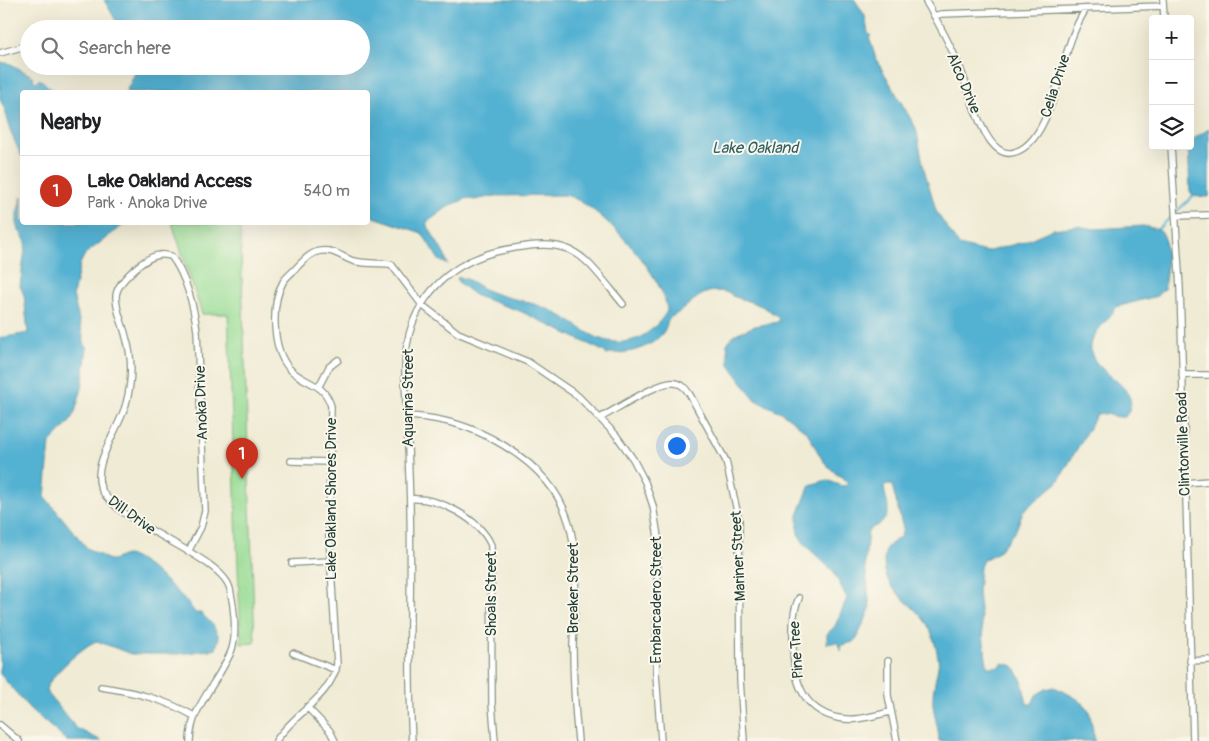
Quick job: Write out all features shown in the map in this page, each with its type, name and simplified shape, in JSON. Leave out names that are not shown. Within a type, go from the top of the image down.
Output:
[{"type":"street","name":"Alco Drive","points":[[924,0],[960,68],[986,136],[1001,152],[1013,153]]},
{"type":"street","points":[[934,16],[1086,9],[1163,3]]},
{"type":"street","name":"Celia Drive","points":[[1013,153],[1028,145],[1042,127],[1054,100],[1070,41],[1086,9]]},
{"type":"street","points":[[0,53],[20,47]]},
{"type":"street","name":"Clintonville Road","points":[[1171,150],[1176,216],[1182,375],[1193,741]]},
{"type":"street","points":[[1176,216],[1209,216]]},
{"type":"street","name":"Aquarina Street","points":[[412,741],[408,646],[410,499],[407,340],[422,305],[446,276],[465,262],[485,253],[548,244],[568,248],[585,258],[623,304]]},
{"type":"street","points":[[338,360],[329,367],[319,386],[300,377],[287,365],[281,353],[276,324],[276,311],[284,282],[307,256],[320,251],[326,251],[354,261],[391,264],[399,272],[422,305]]},
{"type":"street","name":"Dill Drive","points":[[172,256],[159,255],[150,259],[128,275],[117,288],[117,306],[130,354],[132,373],[123,415],[102,459],[99,480],[104,494],[115,507],[205,562],[226,579],[231,591],[233,614],[232,649],[194,716],[190,741]]},
{"type":"street","name":"Anoka Drive","points":[[172,256],[178,264],[195,313],[199,358],[205,511],[201,527],[188,552]]},
{"type":"street","name":"Embarcadero Street","points":[[422,305],[458,333],[528,362],[578,396],[600,418],[633,459],[645,482],[653,506],[658,537],[656,674],[661,741]]},
{"type":"street","points":[[1182,375],[1209,375]]},
{"type":"street","name":"Mariner Street","points":[[600,418],[660,386],[675,383],[684,386],[705,419],[726,461],[739,520],[740,679],[744,741]]},
{"type":"street","name":"Lake Oakland Shores Drive","points":[[319,386],[326,394],[331,406],[330,561],[337,649],[336,670]]},
{"type":"street","name":"Breaker Street","points":[[407,416],[439,418],[454,422],[491,438],[511,450],[546,479],[566,510],[575,547],[573,656],[578,741]]},
{"type":"street","points":[[291,461],[330,462]]},
{"type":"street","points":[[1184,483],[1209,482]]},
{"type":"street","name":"Shoals Street","points":[[410,499],[435,502],[459,514],[479,529],[491,545],[492,695],[495,741]]},
{"type":"street","points":[[292,563],[330,561]]},
{"type":"street","name":"Pine Tree","points":[[799,598],[793,611],[793,643],[797,682],[813,706],[838,718],[857,719],[891,712]]},
{"type":"street","points":[[276,741],[292,721],[331,681],[336,670],[294,653]]},
{"type":"street","points":[[1190,661],[1209,660]]},
{"type":"street","points":[[888,661],[887,682],[897,741]]},
{"type":"street","points":[[101,686],[151,696],[169,702],[194,716]]},
{"type":"street","points":[[308,706],[330,731],[335,741]]},
{"type":"street","points":[[0,725],[19,741]]},
{"type":"green space","points":[[173,225],[240,225],[255,643],[241,644],[228,314],[202,314]]},
{"type":"water","name":"Lake Oakland","points":[[104,0],[855,0],[865,16],[876,59],[916,128],[924,169],[937,213],[959,245],[986,252],[1023,242],[1053,229],[1077,226],[1095,229],[1143,226],[1158,229],[1165,239],[1167,265],[1164,289],[1157,296],[1116,307],[1096,333],[1091,345],[1094,360],[1118,382],[1130,398],[1130,407],[1125,417],[1097,414],[1058,482],[1023,511],[1016,530],[997,553],[983,560],[980,567],[978,593],[987,667],[998,667],[1002,663],[1014,666],[1022,681],[1027,704],[1032,704],[1036,695],[1054,687],[1079,700],[1089,710],[1095,741],[939,741],[933,699],[938,660],[933,637],[919,614],[893,587],[887,577],[884,564],[886,548],[901,536],[903,529],[892,485],[884,485],[888,504],[886,518],[879,525],[868,530],[865,563],[870,609],[857,638],[853,642],[842,645],[841,651],[837,642],[827,644],[827,634],[835,626],[847,598],[833,571],[805,545],[798,534],[798,515],[810,485],[827,480],[842,486],[848,485],[843,477],[836,474],[823,461],[807,432],[781,412],[755,400],[729,364],[727,344],[733,335],[755,326],[778,322],[779,319],[769,310],[732,296],[732,294],[715,291],[708,292],[702,294],[669,319],[664,331],[654,342],[640,349],[609,353],[607,356],[605,352],[520,311],[476,296],[459,283],[457,278],[469,280],[496,294],[550,310],[601,339],[623,342],[641,337],[654,328],[667,311],[664,297],[643,261],[628,243],[595,211],[579,201],[565,195],[494,196],[474,200],[468,198],[449,206],[426,223],[445,256],[448,265],[439,260],[422,233],[370,216],[370,90],[127,90],[134,75],[370,75],[370,20],[116,20]]},
{"type":"water","points":[[0,62],[11,64],[20,69],[20,75],[30,75],[34,77],[33,80],[36,82],[40,79],[53,90],[20,90],[20,153],[11,133],[0,99]]},
{"type":"water","points":[[1209,129],[1209,197],[1193,196],[1190,191],[1188,150],[1194,150],[1194,139]]},
{"type":"water","points":[[20,203],[20,225],[123,225],[85,254],[80,264],[73,295],[85,346],[87,347],[82,388],[75,412],[69,423],[50,443],[45,497],[87,548],[109,560],[127,555],[143,563],[174,588],[195,613],[201,613],[213,625],[219,637],[216,649],[179,654],[131,654],[97,641],[76,655],[52,679],[46,691],[76,728],[102,741],[67,741],[29,708],[0,674],[0,338],[28,333],[24,295],[20,286],[26,242],[17,226],[17,213]]},
{"type":"waterway","points":[[1176,212],[1193,196]]},
{"type":"waterway","points":[[1158,229],[1173,215]]},
{"type":"place","name":"Lake Oakland Access","points":[[242,479]]}]
